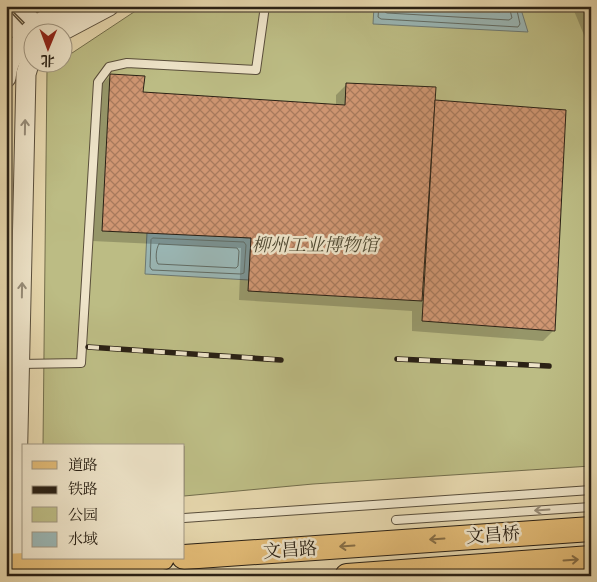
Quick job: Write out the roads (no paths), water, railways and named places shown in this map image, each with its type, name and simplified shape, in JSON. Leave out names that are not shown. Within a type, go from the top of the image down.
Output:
[{"type":"main road","name":"文昌桥","points":[[396,531],[591,529]]},
{"type":"main road","name":"文昌路","points":[[185,557],[396,531]]},
{"type":"main road","name":"文昌桥","points":[[347,576],[591,558]]},
{"type":"main road","points":[[12,569],[135,560]]},
{"type":"street","points":[[19,6],[35,22]]},
{"type":"street","points":[[49,22],[72,6]]},
{"type":"street","points":[[72,26],[109,6]]},
{"type":"street","points":[[6,19],[22,38]]},
{"type":"street","points":[[6,78],[7,68],[22,54]]},
{"type":"street","points":[[12,569],[20,364],[26,72]]},
{"type":"lane","points":[[20,364],[81,363],[98,82],[109,67],[127,64],[256,70],[265,6]]},
{"type":"lane","points":[[185,518],[591,490]]},
{"type":"lane","points":[[396,531],[591,507]]},
{"type":"water","points":[[374,6],[520,6],[528,32],[373,24]]},
{"type":"water","points":[[147,232],[251,238],[249,280],[145,274]]},
{"type":"railway","points":[[88,347],[281,360]]},
{"type":"railway","points":[[397,359],[549,366]]},
{"type":"park label","name":"柳州工业博物馆","points":[[315,245]]}]
